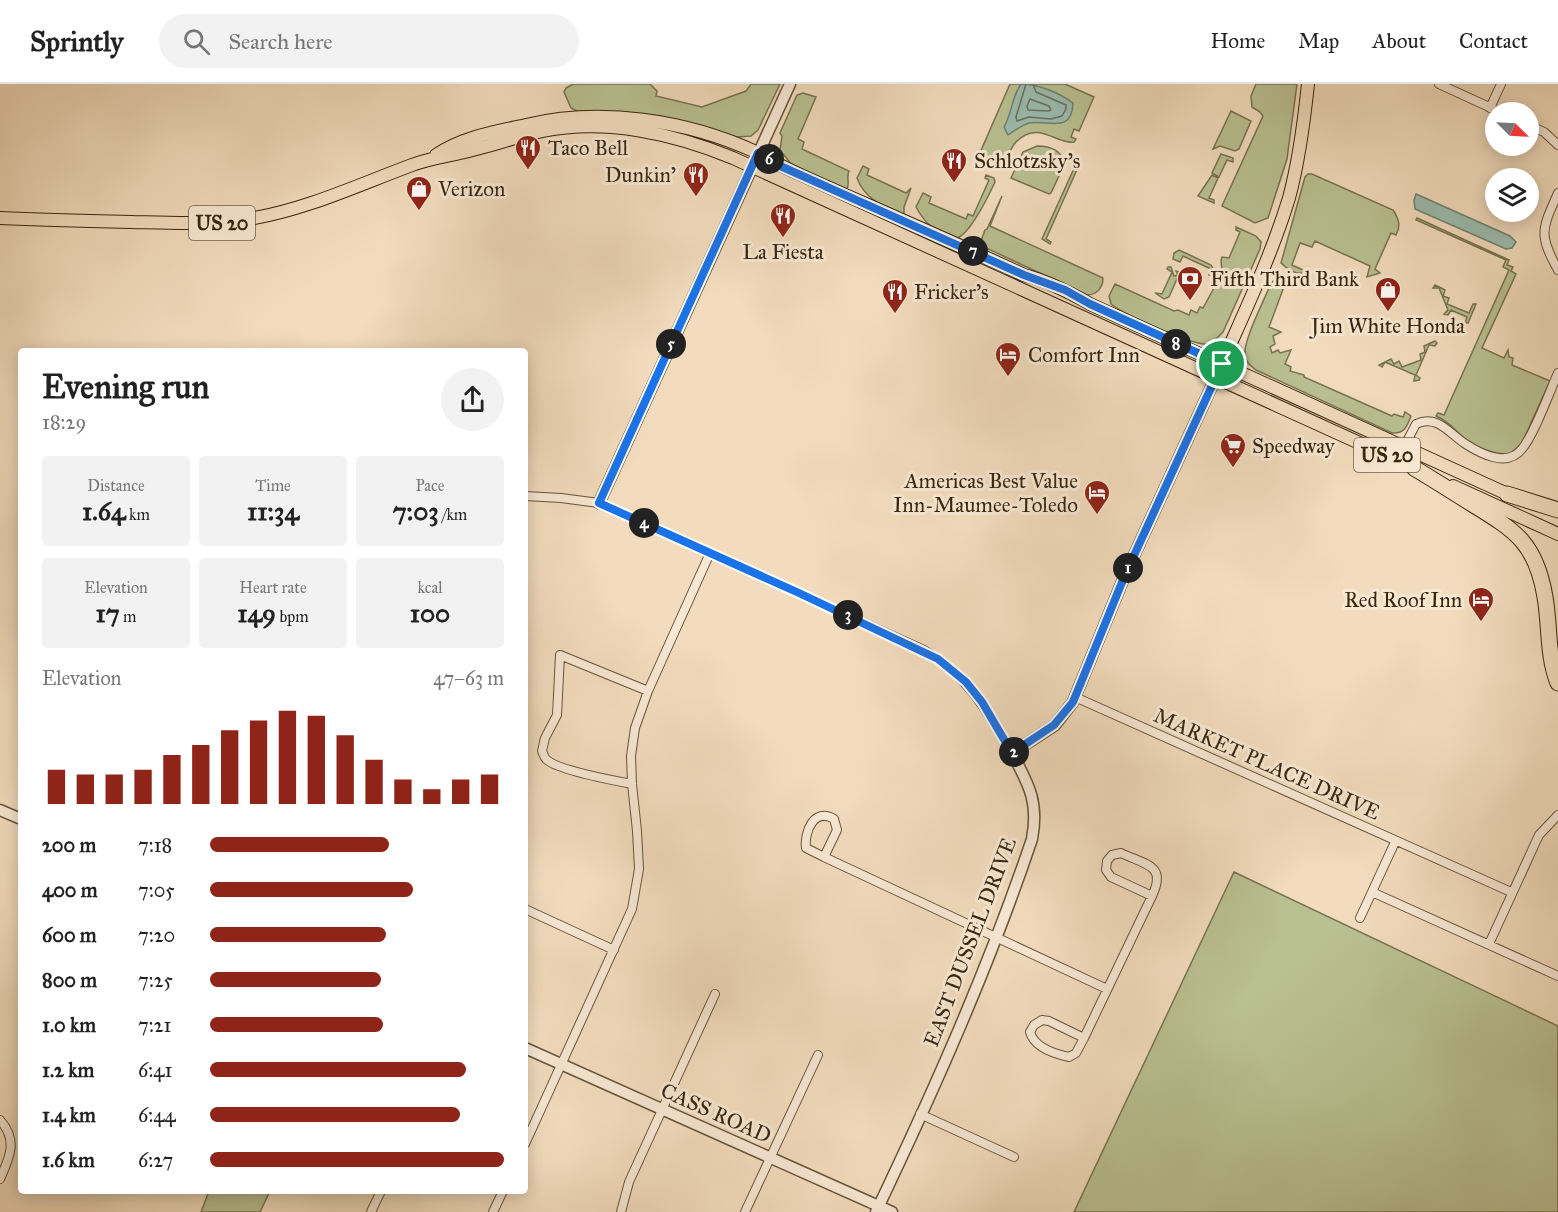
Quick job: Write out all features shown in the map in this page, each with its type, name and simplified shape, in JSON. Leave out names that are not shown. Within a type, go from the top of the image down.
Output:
[{"type":"highway","points":[[1414,468],[1500,520],[1526,544],[1536,563],[1546,599],[1552,660],[1558,683]]},
{"type":"highway","points":[[1507,494],[1558,510]]},
{"type":"highway","points":[[1558,644],[1558,662]]},
{"type":"main road","points":[[1216,377],[1263,270],[1289,196],[1305,116],[1308,84]]},
{"type":"main road","name":"US 20","points":[[433,158],[452,145],[488,133],[560,118],[601,117],[658,122],[711,135],[758,153],[778,165],[1024,275],[1065,290],[1090,304],[1558,518]]},
{"type":"main road","name":"US 20","points":[[0,218],[202,224],[241,220],[298,208],[433,158],[545,131],[599,128],[671,136],[711,149],[1558,534]]},
{"type":"street","points":[[599,503],[790,84]]},
{"type":"street","points":[[1439,84],[1485,105]]},
{"type":"street","points":[[1494,102],[1501,84]]},
{"type":"street","points":[[1539,130],[1558,145]]},
{"type":"street","points":[[1558,193],[1543,231],[1549,254],[1558,270]]},
{"type":"street","points":[[1404,447],[1416,424],[1429,420],[1447,428],[1464,443],[1493,457],[1508,459],[1515,456],[1527,442],[1558,373]]},
{"type":"street","points":[[528,496],[599,503],[819,602],[938,659],[966,682],[982,702],[1012,753],[1054,725],[1064,716],[1076,696],[1125,575],[1216,377]]},
{"type":"street","points":[[528,1138],[632,909],[637,887],[639,853],[632,784],[633,740],[640,710],[710,553]]},
{"type":"street","points":[[632,784],[593,776],[553,764],[547,760],[542,751],[545,738],[557,716],[561,655],[648,691]]},
{"type":"street","name":"MARKET PLACE DRIVE","points":[[1076,696],[1395,842],[1511,892]]},
{"type":"street","name":"EAST DUSSEL DRIVE","points":[[878,1209],[997,936],[1029,848],[1035,823],[1034,801],[1012,753]]},
{"type":"street","points":[[0,810],[18,818]]},
{"type":"street","points":[[824,857],[837,830],[834,819],[827,815],[817,816],[811,823],[805,839],[806,848],[824,857],[997,936],[1107,989]]},
{"type":"street","points":[[1489,944],[1539,835],[1558,815]]},
{"type":"street","points":[[1360,918],[1395,842]]},
{"type":"street","points":[[1084,1038],[1049,1021],[1042,1020],[1034,1025],[1030,1032],[1037,1044],[1070,1057],[1076,1053],[1084,1038],[1152,896],[1159,879],[1153,869],[1121,853],[1112,855],[1107,861],[1106,870],[1112,877],[1152,896]]},
{"type":"street","points":[[1372,892],[1558,976]]},
{"type":"street","points":[[528,910],[614,950]]},
{"type":"street","points":[[621,1212],[629,1182],[715,994]]},
{"type":"street","name":"CASS ROAD","points":[[528,1049],[878,1209],[892,1212]]},
{"type":"street","points":[[745,1212],[818,1055]]},
{"type":"street","points":[[920,1114],[1014,1156]]},
{"type":"street","points":[[0,1120],[10,1135],[10,1155],[0,1179]]},
{"type":"street","points":[[371,1212],[380,1194]]},
{"type":"street","points":[[493,1212],[502,1194]]},
{"type":"green space","points":[[573,84],[650,84],[657,91],[656,96],[702,107],[746,91],[751,84],[780,84],[758,130],[751,136],[738,137],[577,111],[571,108],[564,92]]},
{"type":"green space","points":[[1010,84],[1065,84],[1094,97],[1079,131],[1074,129],[1071,137],[1076,139],[1074,142],[1067,142],[1047,134],[1032,133],[1016,142],[998,170],[989,167],[991,161],[979,155]]},
{"type":"green space","points":[[1256,84],[1297,84],[1287,159],[1268,218],[1255,223],[1222,206],[1263,116],[1252,107],[1251,96]]},
{"type":"green space","points":[[803,93],[816,97],[798,139],[804,142],[802,149],[849,171],[847,189],[791,164],[780,150],[782,136],[780,133],[797,95]]},
{"type":"green space","points":[[1231,111],[1251,121],[1239,149],[1235,151],[1220,146],[1213,149]]},
{"type":"green space","points":[[1037,146],[1055,150],[1063,160],[1064,165],[1049,194],[1011,178],[1023,152]]},
{"type":"green space","points":[[1221,154],[1233,158],[1233,162],[1227,160],[1219,177],[1212,173]]},
{"type":"green space","points":[[1077,162],[1080,163],[1046,239],[1051,242],[1050,244],[1042,239]]},
{"type":"green space","points":[[863,166],[869,169],[867,175],[906,193],[911,188],[904,207],[904,215],[889,209],[865,192],[857,178]]},
{"type":"green space","points":[[1308,174],[1393,210],[1399,226],[1396,235],[1391,233],[1375,269],[1380,273],[1367,277],[1370,266],[1315,241],[1312,247],[1300,243],[1292,265],[1303,270],[1302,273],[1294,272],[1281,263],[1305,177]]},
{"type":"green space","points":[[986,175],[994,178],[995,182],[973,222],[957,238],[929,224],[916,207],[923,193],[931,197],[929,203],[966,219],[968,214],[973,216],[989,180],[985,178]]},
{"type":"green space","points":[[1212,175],[1218,178],[1209,198],[1214,200],[1214,203],[1198,196]]},
{"type":"green space","points":[[1002,196],[990,226],[1103,278],[1099,290],[1087,295],[982,246],[981,241],[985,230]]},
{"type":"green space","points":[[1417,218],[1509,260],[1507,265],[1513,267],[1511,271],[1516,274],[1482,348],[1504,358],[1508,350],[1509,357],[1513,358],[1512,365],[1550,381],[1522,443],[1510,454],[1491,452],[1478,447],[1436,416],[1438,413],[1444,415],[1509,270],[1503,267],[1506,260],[1416,220]]},
{"type":"green space","points":[[1236,227],[1256,236],[1261,242],[1260,249],[1223,332],[1211,344],[1176,336],[1111,304],[1109,296],[1115,284],[1174,311],[1178,310],[1189,315],[1191,310],[1197,313],[1200,307],[1203,308],[1221,275],[1222,257],[1229,258],[1240,232],[1236,230]]},
{"type":"green space","points":[[1179,250],[1211,265],[1214,270],[1212,275],[1209,275],[1211,269],[1183,256],[1180,262],[1173,259],[1174,253]]},
{"type":"green space","points":[[1171,267],[1174,276],[1178,275],[1176,271],[1180,272],[1169,297],[1164,299],[1155,293],[1162,294],[1172,272],[1167,269]]},
{"type":"green space","points":[[1276,279],[1285,284],[1269,327],[1281,332],[1273,336],[1275,344],[1270,347],[1272,353],[1278,350],[1280,353],[1291,350],[1285,364],[1291,367],[1290,371],[1304,375],[1304,377],[1392,416],[1394,414],[1403,417],[1405,412],[1411,416],[1403,431],[1392,433],[1256,370],[1249,364],[1245,355],[1247,340],[1271,283]]},
{"type":"green space","points":[[1435,285],[1445,290],[1443,296],[1449,298],[1447,304],[1469,313],[1473,304],[1476,304],[1468,323],[1465,323],[1467,317],[1451,310],[1448,315],[1444,314],[1448,310],[1439,288],[1433,288]]},
{"type":"green space","points":[[1435,341],[1437,343],[1435,346],[1429,345],[1416,375],[1420,378],[1419,380],[1414,381],[1415,375],[1385,362],[1391,359],[1394,364],[1399,361],[1402,367],[1421,360],[1420,354],[1425,352],[1424,346]]},
{"type":"green space","points":[[1234,872],[1558,1026],[1558,1212],[1074,1212]]},
{"type":"green space","points":[[208,1194],[269,1194],[260,1212],[201,1212]]},
{"type":"water","points":[[1021,84],[1035,86],[1062,96],[1073,103],[1072,113],[1063,122],[1057,124],[1029,123],[1008,135],[1004,127]]},
{"type":"water","points":[[1416,194],[1510,236],[1516,242],[1512,248],[1506,249],[1415,209]]},
{"type":"place","name":"Taco Bell","points":[[528,171]]},
{"type":"place","name":"Schlotzsky's","points":[[954,184]]},
{"type":"place","name":"Dunkin'","points":[[696,198]]},
{"type":"place","name":"Verizon","points":[[419,212]]},
{"type":"place","name":"La Fiesta","points":[[783,239]]},
{"type":"place","name":"Fifth Third Bank","points":[[1190,302]]},
{"type":"place","name":"Jim White Honda","points":[[1388,313]]},
{"type":"place","name":"Fricker's","points":[[895,315]]},
{"type":"place","name":"Comfort Inn","points":[[1008,378]]},
{"type":"place","name":"Speedway","points":[[1233,469]]},
{"type":"place","name":"Americas Best Value Inn-Maumee-Toledo","points":[[1097,516]]},
{"type":"place","name":"Red Roof Inn","points":[[1481,623]]},
{"type":"route","points":[[758,153],[778,165],[1024,275],[1065,290],[1090,304],[1222,364],[1125,575],[1073,702],[1064,716],[1054,725],[1012,753],[982,702],[966,682],[938,659],[799,593],[599,503],[758,153]]}]
